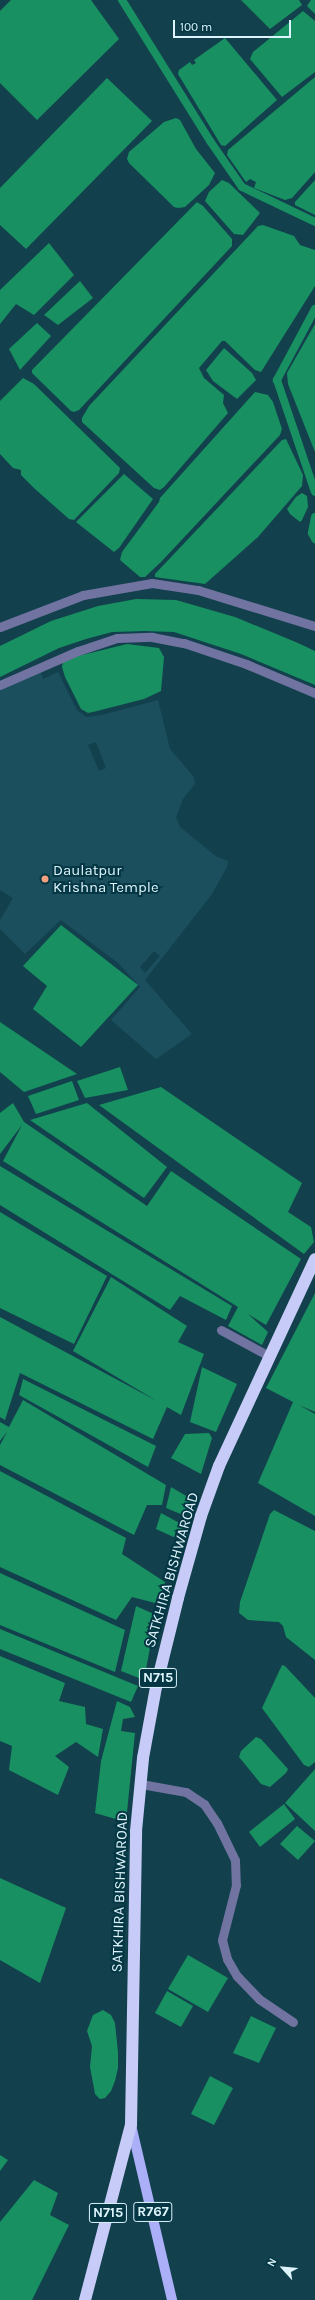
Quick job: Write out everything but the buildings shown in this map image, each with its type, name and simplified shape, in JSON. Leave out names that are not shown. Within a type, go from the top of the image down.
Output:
[{"type":"highway","name":"SATKHIRA BISHWAROAD","points":[[131,2125],[136,1831],[143,1758],[156,1687],[178,1598],[201,1516],[219,1466],[315,1259]]},
{"type":"highway","name":"N715","points":[[85,2300],[131,2125]]},
{"type":"main road","name":"R767","points":[[131,2125],[172,2300]]},
{"type":"street","points":[[0,627],[83,595],[152,583],[198,590],[315,626]]},
{"type":"street","points":[[0,685],[78,651],[117,638],[152,637],[184,643],[239,662],[315,693]]},
{"type":"street","points":[[221,1330],[269,1356]]},
{"type":"street","points":[[140,1784],[186,1792],[204,1804],[217,1823],[235,1860],[236,1885],[222,1940],[227,1959],[237,1976],[259,1999],[292,2022]]},
{"type":"shaded area","points":[[11,0],[91,0],[119,39],[37,120],[0,83],[0,11]]},
{"type":"shaded area","points":[[241,0],[299,0],[302,5],[270,29]]},
{"type":"shaded area","points":[[311,0],[315,0],[315,14],[307,6]]},
{"type":"shaded area","points":[[303,11],[315,21],[315,72],[282,97],[250,59],[253,52]]},
{"type":"shaded area","points":[[225,38],[277,100],[225,146],[221,145],[178,74],[179,70],[190,62],[192,65],[196,63],[194,60]]},
{"type":"shaded area","points":[[315,77],[315,172],[292,198],[285,200],[254,188],[256,182],[250,179],[246,182],[227,155],[228,150]]},
{"type":"shaded area","points":[[107,78],[152,121],[26,249],[0,225],[0,188]]},
{"type":"shaded area","points":[[176,118],[180,120],[196,149],[215,173],[209,185],[185,207],[178,208],[174,207],[129,163],[127,159],[129,152],[164,122]]},
{"type":"shaded area","points":[[222,180],[229,183],[260,213],[243,235],[234,234],[205,201],[209,192]]},
{"type":"shaded area","points":[[315,180],[315,215],[295,205],[295,202]]},
{"type":"shaded area","points":[[197,202],[203,206],[232,239],[232,246],[79,410],[74,412],[71,411],[32,373],[32,370]]},
{"type":"shaded area","points":[[263,225],[294,236],[300,245],[315,250],[315,286],[261,372],[255,370],[225,341],[222,341],[199,368],[204,378],[224,395],[223,403],[228,413],[164,487],[160,490],[154,488],[82,422],[82,418],[89,406],[258,226]]},
{"type":"shaded area","points":[[49,243],[74,275],[34,315],[16,304],[0,324],[0,290]]},
{"type":"shaded area","points":[[80,281],[93,298],[58,325],[44,315]]},
{"type":"shaded area","points":[[37,323],[51,336],[20,370],[9,349]]},
{"type":"shaded area","points":[[315,324],[315,452],[288,384],[287,373]]},
{"type":"shaded area","points":[[224,348],[252,373],[256,380],[237,399],[213,381],[206,370]]},
{"type":"shaded area","points":[[23,378],[34,384],[120,468],[119,473],[74,520],[69,519],[35,489],[21,475],[21,470],[13,468],[0,454],[0,401]]},
{"type":"shaded area","points":[[255,392],[268,395],[273,402],[282,429],[280,435],[161,562],[145,577],[140,577],[120,560],[122,552],[159,502],[160,498]]},
{"type":"shaded area","points":[[286,439],[303,475],[302,486],[258,537],[205,584],[155,577],[155,574],[282,440]]},
{"type":"shaded area","points":[[124,474],[153,499],[119,548],[114,552],[76,522]]},
{"type":"shaded area","points":[[302,493],[307,496],[308,507],[300,522],[290,514],[287,509],[296,497]]},
{"type":"shaded area","points":[[136,599],[176,600],[235,617],[315,651],[315,685],[241,654],[174,632],[145,631],[112,632],[86,639],[59,648],[0,677],[0,646],[51,621],[98,606]]},
{"type":"shaded area","points":[[127,644],[159,648],[164,657],[161,691],[144,699],[93,712],[88,713],[81,709],[65,677],[62,667],[63,662],[70,658]]},
{"type":"shaded area","points":[[41,672],[43,679],[58,672],[77,710],[86,717],[102,715],[158,700],[170,749],[194,777],[195,784],[183,799],[176,817],[180,827],[217,857],[228,861],[227,867],[212,894],[145,980],[192,1034],[156,1059],[111,1020],[140,987],[118,963],[61,920],[25,954],[0,929],[0,920],[13,898],[0,890],[0,690]],"holes":[[[96,742],[106,768],[99,771],[88,745]],[[154,951],[160,956],[145,973],[140,967]]]},
{"type":"shaded area","points":[[61,925],[138,985],[81,1047],[33,1009],[47,986],[23,966]]},
{"type":"shaded area","points":[[0,1022],[77,1074],[24,1092],[0,1072]]},
{"type":"shaded area","points":[[120,1067],[128,1090],[85,1098],[77,1081]]},
{"type":"shaded area","points":[[72,1081],[79,1100],[36,1114],[28,1096]]},
{"type":"shaded area","points":[[161,1087],[302,1183],[288,1212],[311,1227],[314,1242],[304,1254],[99,1105]]},
{"type":"shaded area","points":[[13,1103],[24,1122],[147,1206],[171,1171],[301,1259],[266,1325],[248,1314],[268,1332],[262,1345],[228,1326],[238,1307],[3,1161],[22,1125],[0,1154],[0,1113]]},
{"type":"shaded area","points":[[87,1103],[167,1167],[144,1198],[30,1120]]},
{"type":"shaded area","points":[[0,1166],[232,1306],[226,1320],[180,1296],[170,1310],[0,1205]]},
{"type":"shaded area","points":[[0,1212],[107,1276],[74,1344],[0,1308]]},
{"type":"shaded area","points":[[111,1277],[187,1326],[178,1342],[204,1354],[181,1415],[167,1407],[153,1439],[20,1373],[5,1420],[0,1417],[0,1317],[157,1401],[73,1351]]},
{"type":"shaded area","points":[[315,1293],[315,1412],[299,1405],[315,1414],[315,1516],[258,1483],[293,1402],[266,1388]]},
{"type":"shaded area","points":[[202,1367],[237,1384],[216,1432],[190,1422]]},
{"type":"shaded area","points":[[23,1379],[156,1446],[148,1467],[19,1395]]},
{"type":"shaded area","points":[[23,1400],[166,1485],[162,1505],[147,1505],[134,1535],[0,1465],[0,1445],[7,1432],[0,1441],[0,1422],[9,1427]]},
{"type":"shaded area","points":[[209,1433],[212,1438],[201,1474],[171,1458],[185,1434]]},
{"type":"shaded area","points":[[0,1471],[126,1538],[122,1554],[165,1582],[159,1604],[132,1597],[116,1620],[0,1567]]},
{"type":"shaded area","points":[[171,1487],[193,1500],[183,1515],[166,1508]]},
{"type":"shaded area","points":[[274,1510],[315,1531],[315,1660],[286,1637],[283,1626],[279,1622],[248,1620],[239,1613],[240,1602],[270,1514]]},
{"type":"shaded area","points":[[161,1513],[185,1526],[178,1539],[156,1529]]},
{"type":"shaded area","points":[[0,1573],[125,1630],[115,1672],[0,1625]]},
{"type":"shaded area","points":[[136,1606],[156,1615],[144,1680],[121,1671]]},
{"type":"shaded area","points":[[0,1629],[138,1686],[131,1702],[0,1649]]},
{"type":"shaded area","points":[[0,1656],[65,1683],[59,1701],[85,1707],[86,1724],[103,1729],[98,1757],[76,1742],[55,1756],[69,1767],[58,1795],[9,1770],[12,1746],[0,1741]]},
{"type":"shaded area","points":[[282,1665],[285,1666],[315,1698],[315,1762],[309,1767],[304,1765],[262,1708]]},
{"type":"shaded area","points":[[117,1701],[130,1707],[135,1717],[123,1719],[121,1731],[135,1733],[126,1822],[95,1813],[101,1761]]},
{"type":"shaded area","points":[[256,1737],[261,1739],[288,1769],[286,1773],[270,1787],[261,1784],[239,1757],[241,1751]]},
{"type":"shaded area","points":[[315,1769],[315,1831],[285,1803]]},
{"type":"shaded area","points":[[284,1804],[295,1819],[260,1847],[249,1832]]},
{"type":"shaded area","points":[[297,1826],[315,1841],[298,1860],[280,1844]]},
{"type":"shaded area","points":[[0,1878],[66,1908],[40,1983],[0,1960]]},
{"type":"shaded area","points":[[188,1955],[228,1978],[208,2012],[168,1989]]},
{"type":"shaded area","points":[[167,1991],[193,2006],[181,2027],[155,2013]]},
{"type":"shaded area","points":[[103,2010],[111,2015],[115,2023],[118,2068],[111,2091],[105,2098],[100,2099],[95,2094],[90,2067],[92,2046],[87,2031],[93,2015]]},
{"type":"shaded area","points":[[251,2016],[276,2028],[259,2063],[233,2053]]},
{"type":"shaded area","points":[[210,2076],[233,2088],[214,2125],[191,2114]]},
{"type":"shaded area","points":[[0,2155],[8,2160],[0,2171]]},
{"type":"shaded area","points":[[34,2180],[58,2193],[50,2215],[69,2225],[32,2300],[0,2300],[0,2222]]},
{"type":"waterway","points":[[122,0],[210,141],[242,187],[315,222]]},
{"type":"waterway","points":[[315,309],[277,380],[315,492]]},
{"type":"waterway","points":[[315,517],[312,533],[315,539]]},
{"type":"place","name":"Daulatpur Krishna Temple","points":[[45,879]]}]
